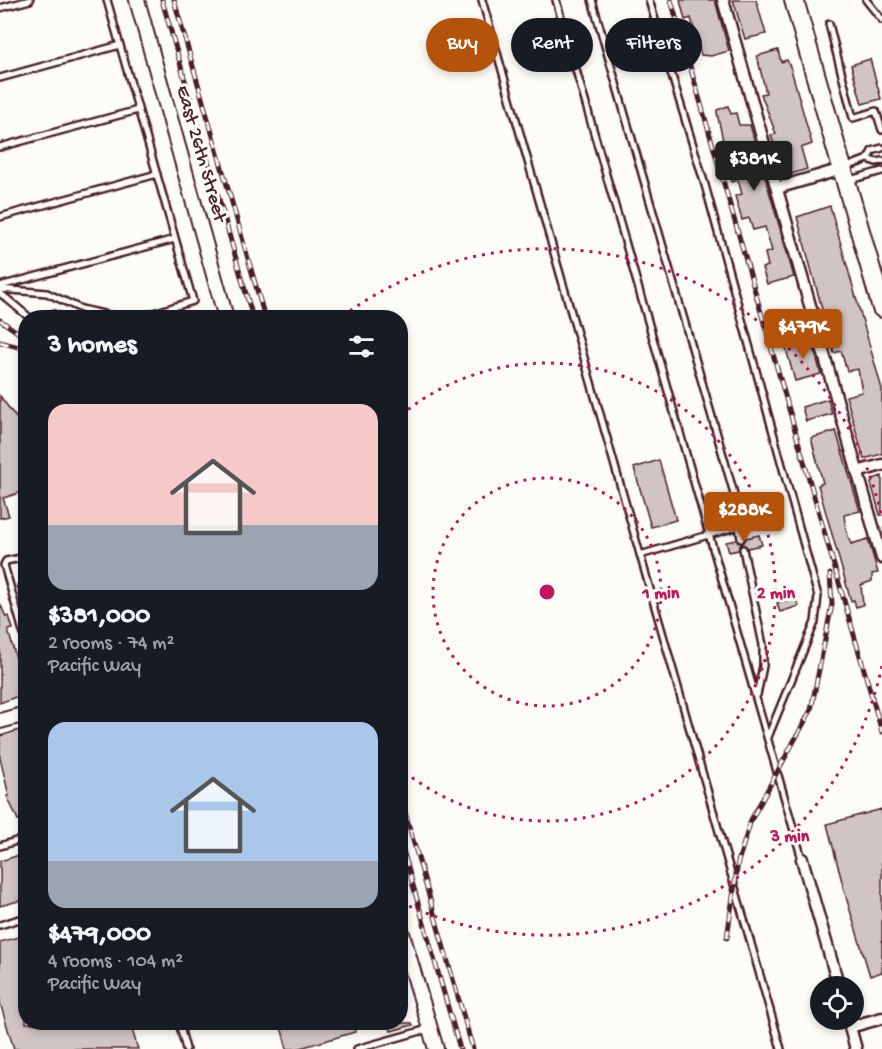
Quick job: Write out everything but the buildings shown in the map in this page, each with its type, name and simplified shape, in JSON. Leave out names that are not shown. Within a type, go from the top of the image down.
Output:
[{"type":"main road","points":[[794,0],[882,308]]},
{"type":"street","name":"East 26th Street","points":[[137,0],[224,310]]},
{"type":"street","points":[[723,0],[882,558]]},
{"type":"street","points":[[777,188],[844,175]]},
{"type":"street","points":[[857,472],[882,465]]},
{"type":"street","points":[[0,721],[18,716]]},
{"type":"street","points":[[802,859],[836,976]]},
{"type":"street","points":[[408,954],[436,1049]]},
{"type":"street","points":[[864,1021],[882,1018]]},
{"type":"street","points":[[851,1030],[856,1049]]},
{"type":"lane","points":[[0,8],[30,0]]},
{"type":"lane","points":[[107,0],[193,301],[163,310]]},
{"type":"lane","points":[[482,0],[781,1049]]},
{"type":"lane","points":[[556,0],[802,859]]},
{"type":"lane","points":[[592,0],[733,490],[741,539]]},
{"type":"lane","points":[[649,0],[708,197],[818,596],[815,622],[768,736]]},
{"type":"lane","points":[[866,0],[882,20]]},
{"type":"lane","points":[[829,24],[853,118],[876,111],[882,130]]},
{"type":"lane","points":[[0,78],[120,45]]},
{"type":"lane","points":[[0,147],[138,110]]},
{"type":"lane","points":[[844,175],[868,159],[872,151],[882,148]]},
{"type":"lane","points":[[868,159],[876,162],[882,161]]},
{"type":"lane","points":[[844,175],[882,171]]},
{"type":"lane","points":[[0,217],[156,174]]},
{"type":"lane","points":[[0,287],[175,239]]},
{"type":"lane","points":[[0,287],[47,293],[85,310]]},
{"type":"lane","points":[[0,293],[21,310]]},
{"type":"lane","points":[[640,555],[739,526]]},
{"type":"lane","points":[[743,549],[763,645],[763,666],[756,697]]},
{"type":"lane","points":[[18,559],[6,561],[4,565],[18,614]]},
{"type":"lane","points":[[0,846],[18,840]]},
{"type":"lane","points":[[0,925],[18,919]]},
{"type":"lane","points":[[357,1049],[430,1028]]},
{"type":"lane","points":[[181,1030],[186,1049]]},
{"type":"railway","points":[[162,0],[251,310]]},
{"type":"railway","points":[[174,0],[263,310]]},
{"type":"railway","points":[[671,0],[882,732]]},
{"type":"railway","points":[[0,320],[18,332]]},
{"type":"railway","points":[[0,342],[18,347]]},
{"type":"railway","points":[[727,938],[738,862],[751,820],[811,710],[832,604],[830,574]]},
{"type":"railway","points":[[408,823],[473,1049]]},
{"type":"railway","points":[[408,868],[460,1049]]}]
